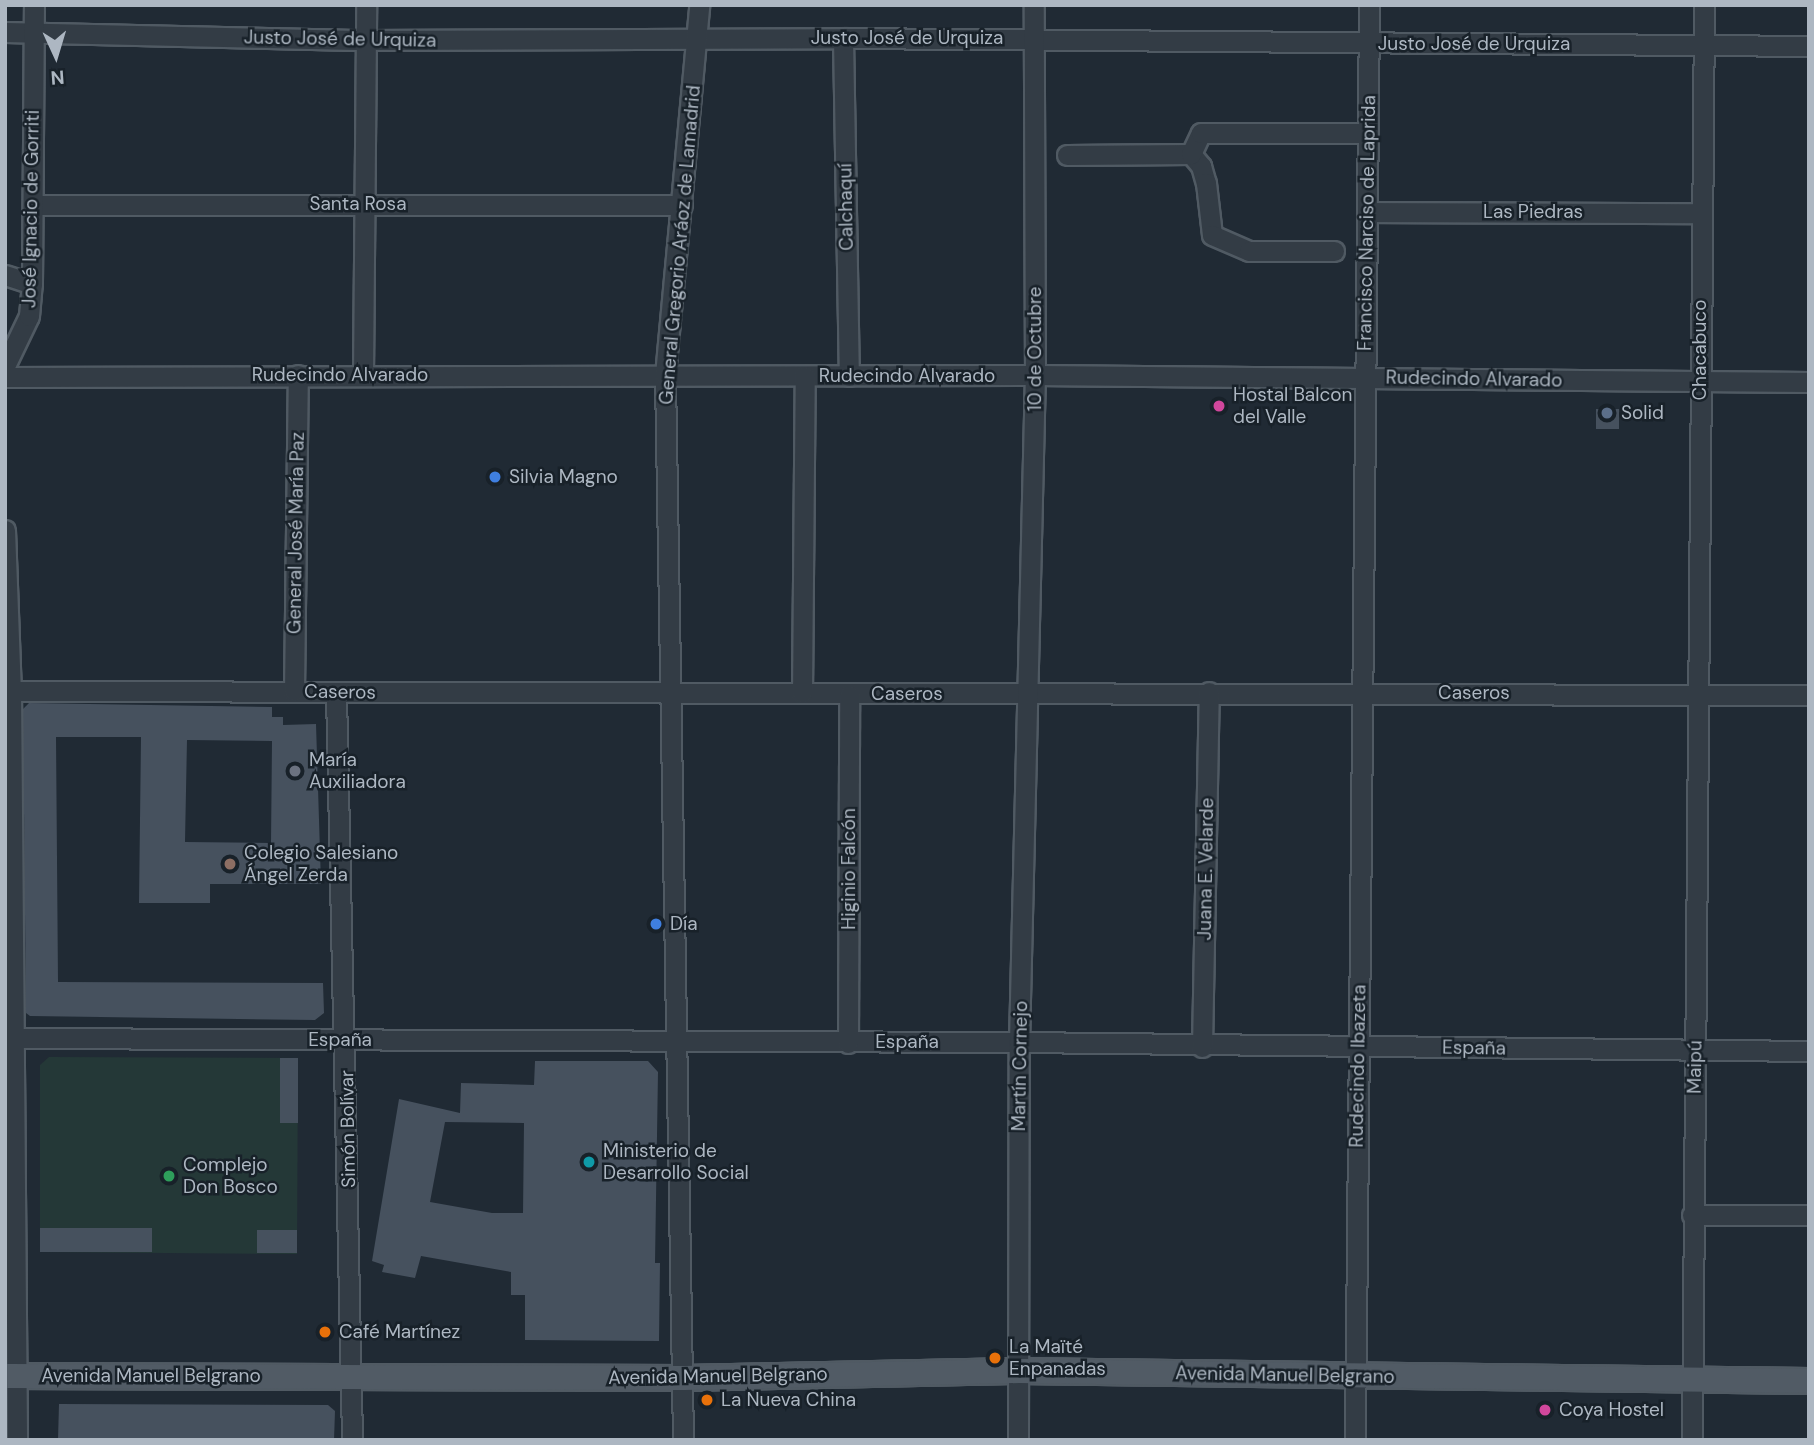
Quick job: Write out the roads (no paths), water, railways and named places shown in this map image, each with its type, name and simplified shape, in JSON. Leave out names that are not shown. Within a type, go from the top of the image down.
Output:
[{"type":"main road","name":"Avenida Manuel Belgrano","points":[[12,1376],[684,1378],[1019,1371],[1809,1381]]},
{"type":"street","name":"José Ignacio de Gorriti","points":[[5,366],[29,316],[32,285],[34,5]]},
{"type":"street","points":[[363,375],[366,5]]},
{"type":"street","name":"General Gregorio Aráoz de Lamadrid","points":[[683,1440],[665,375],[699,39],[699,5]]},
{"type":"street","name":"10 de Octubre","points":[[1029,693],[1035,375],[1034,5]]},
{"type":"street","name":"Francisco Narciso de Laprida","points":[[1363,692],[1369,5]]},
{"type":"street","name":"Chacabuco","points":[[1698,694],[1700,213],[1704,5]]},
{"type":"street","name":"Justo José de Urquiza","points":[[5,32],[366,40],[1033,38],[1809,46]]},
{"type":"street","name":"Calchaquí","points":[[843,38],[849,376]]},
{"type":"street","points":[[1191,154],[1201,133],[1368,133]]},
{"type":"street","points":[[1067,155],[1191,154]]},
{"type":"street","points":[[1191,154],[1201,166],[1206,183],[1212,235],[1249,251],[1334,251]]},
{"type":"street","name":"Santa Rosa","points":[[34,205],[682,205]]},
{"type":"street","name":"Las Piedras","points":[[1367,212],[1700,213]]},
{"type":"street","points":[[5,275],[32,285]]},
{"type":"street","name":"General José María Paz","points":[[294,691],[298,375]]},
{"type":"street","name":"Rudecindo Alvarado","points":[[5,377],[1035,375],[1809,382]]},
{"type":"street","points":[[802,693],[805,376]]},
{"type":"street","points":[[5,530],[12,1376],[17,1440]]},
{"type":"street","name":"Caseros","points":[[8,691],[849,695],[1209,692],[1809,695]]},
{"type":"street","name":"Juana E. Velarde","points":[[1202,1047],[1209,692]]},
{"type":"street","name":"Rudecindo Ibazeta","points":[[1355,1440],[1357,1047],[1363,692]]},
{"type":"street","name":"Simón Bolívar","points":[[336,693],[354,1376],[352,1440]]},
{"type":"street","name":"Martín Cornejo","points":[[1018,1440],[1019,1042],[1029,693]]},
{"type":"street","name":"Maipú","points":[[1692,1440],[1698,694]]},
{"type":"street","name":"Higinio Falcón","points":[[848,1043],[849,695]]},
{"type":"street","name":"España","points":[[9,1038],[677,1044],[1019,1042],[1202,1047],[1809,1051]]},
{"type":"street","points":[[1692,1215],[1809,1215]]},
{"type":"place","name":"Hostal Balcon del Valle","points":[[1219,406]]},
{"type":"place","name":"Solid","points":[[1607,413]]},
{"type":"place","name":"Silvia Magno","points":[[495,477]]},
{"type":"place","name":"María Auxiliadora","points":[[295,771]]},
{"type":"place","name":"Colegio Salesiano Ángel Zerda","points":[[230,864]]},
{"type":"place","name":"Día","points":[[656,924]]},
{"type":"place","name":"Ministerio de Desarrollo Social","points":[[589,1162]]},
{"type":"place","name":"Complejo Don Bosco","points":[[169,1176]]},
{"type":"place","name":"Café Martínez","points":[[325,1332]]},
{"type":"place","name":"La Maïté Enpanadas","points":[[995,1358]]},
{"type":"place","name":"La Nueva China","points":[[707,1400]]},
{"type":"place","name":"Coya Hostel","points":[[1545,1410]]}]
